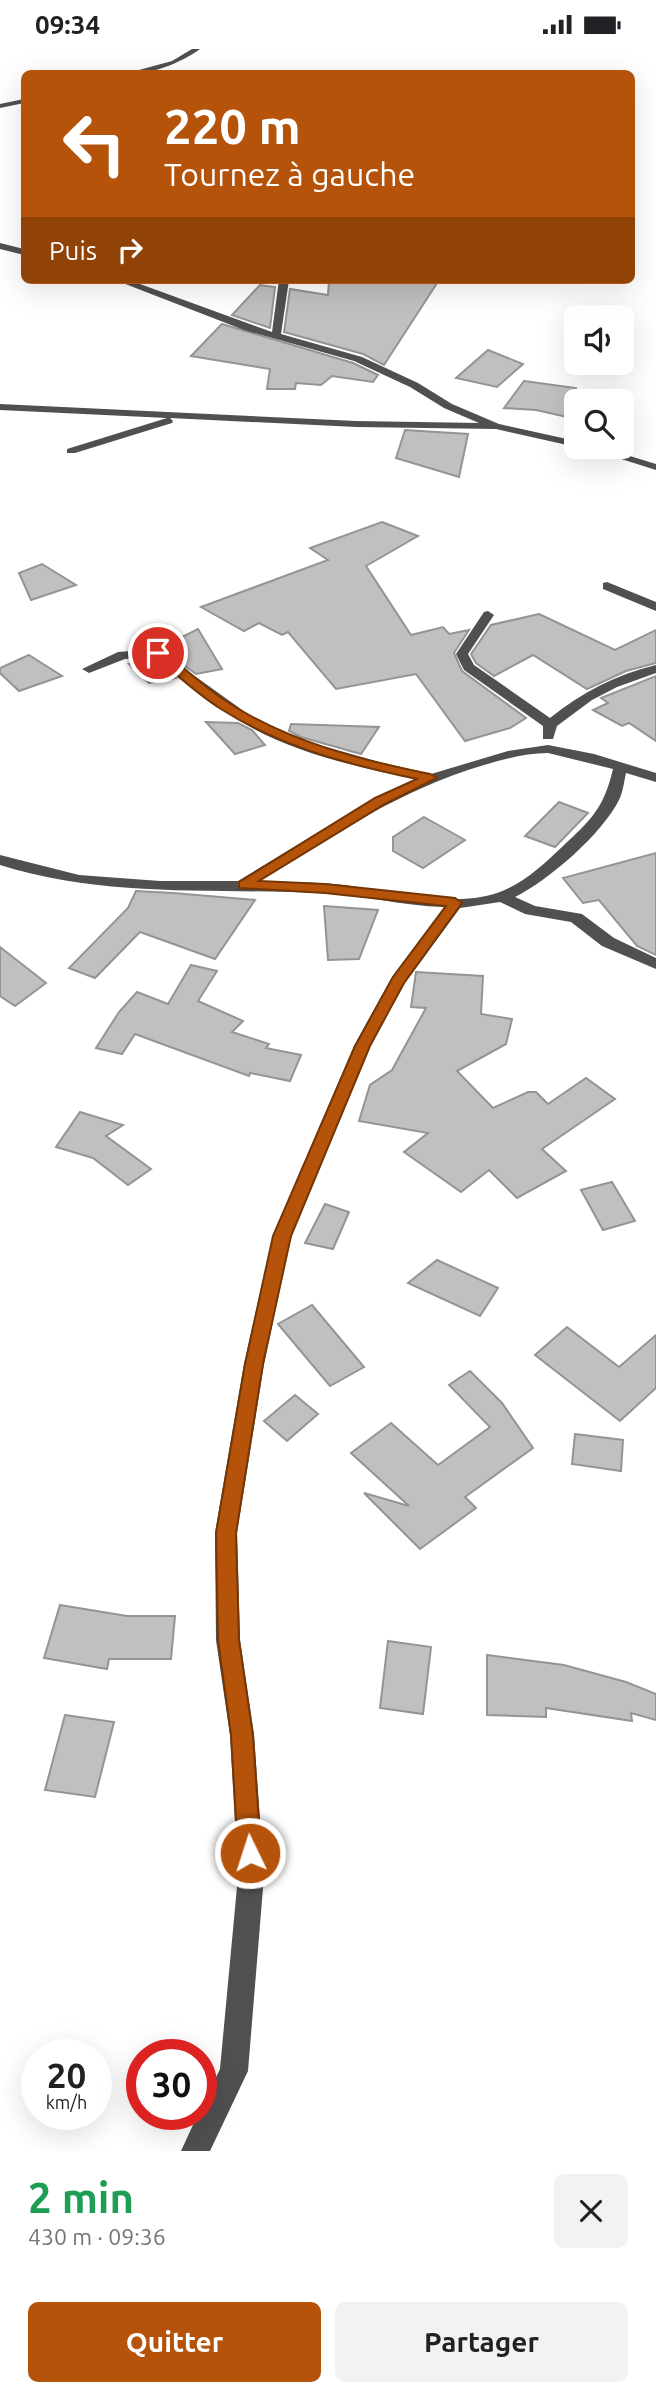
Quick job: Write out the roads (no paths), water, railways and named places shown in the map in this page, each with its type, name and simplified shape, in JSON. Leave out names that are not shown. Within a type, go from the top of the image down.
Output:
[{"type":"street","points":[[143,70],[174,62],[197,49]]},
{"type":"street","points":[[0,106],[21,102]]},
{"type":"street","points":[[0,246],[21,251]]},
{"type":"street","points":[[131,284],[247,328],[358,359],[414,385],[449,406],[496,426],[564,441]]},
{"type":"street","points":[[276,336],[279,300],[284,284]]},
{"type":"street","points":[[0,407],[356,424],[496,426]]},
{"type":"street","points":[[71,451],[181,417]]},
{"type":"street","points":[[629,459],[656,467]]},
{"type":"street","points":[[607,586],[656,607]]},
{"type":"street","points":[[488,615],[462,654],[470,667],[550,725]]},
{"type":"street","points":[[89,669],[123,655],[158,653],[225,706],[290,740],[371,766],[430,778]]},
{"type":"street","points":[[546,749],[550,725],[597,690],[630,675],[656,669]]},
{"type":"street","points":[[243,885],[380,801],[458,767],[510,754],[546,749],[656,778]]},
{"type":"street","points":[[0,860],[79,881],[159,887],[243,885],[325,888],[455,903],[502,897],[551,865],[588,830],[611,802],[620,768]]},
{"type":"street","points":[[502,897],[531,910],[576,918],[608,942],[656,964]]},
{"type":"street","points":[[195,2151],[234,2071],[251,1876],[242,1735],[228,1640],[226,1533],[254,1364],[282,1236],[362,1046],[398,981],[455,903]]}]
